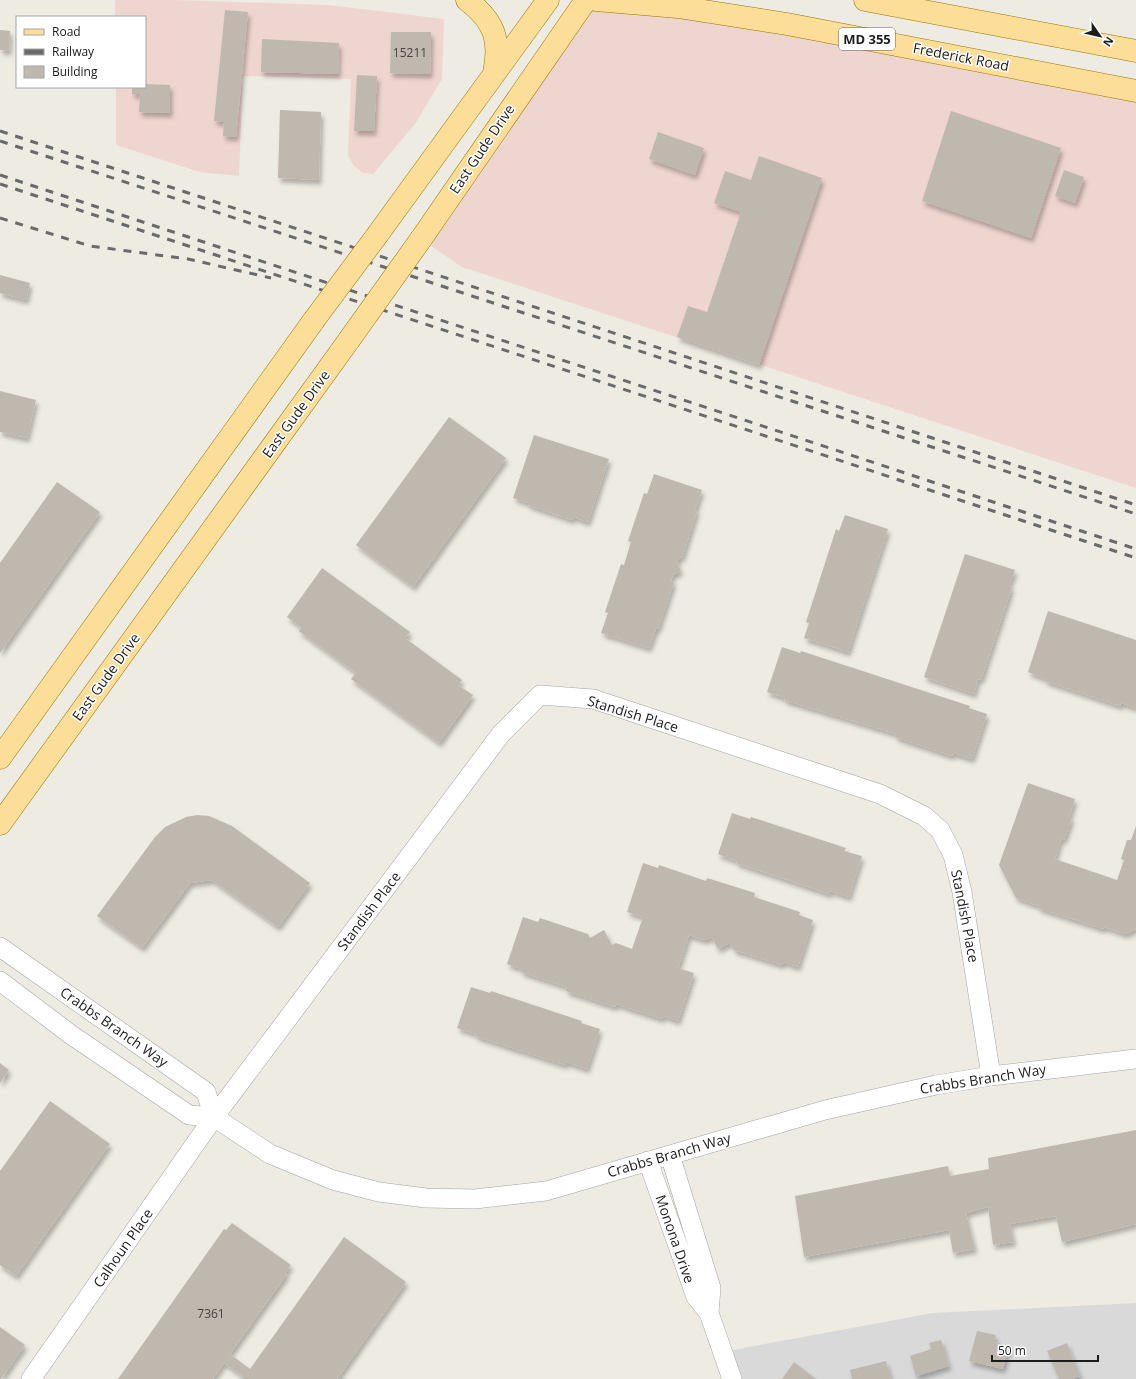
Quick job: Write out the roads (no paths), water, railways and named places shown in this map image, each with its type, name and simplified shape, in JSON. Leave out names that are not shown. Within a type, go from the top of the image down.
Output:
[{"type":"main road","points":[[467,0],[483,14],[493,28],[497,47],[494,74]]},
{"type":"main road","points":[[0,758],[314,320],[548,0]]},
{"type":"main road","name":"East Gude Drive","points":[[0,824],[421,239],[586,0]]},
{"type":"main road","name":"Frederick Road","points":[[596,0],[678,6],[787,24],[1136,91]]},
{"type":"main road","points":[[865,0],[1136,51]]},
{"type":"street","name":"Standish Place","points":[[214,1117],[501,734],[540,695],[592,699],[880,794],[924,816],[940,830],[953,855],[962,892],[991,1076]]},
{"type":"street","name":"Crabbs Branch Way","points":[[0,947],[206,1092],[214,1117]]},
{"type":"street","name":"Crabbs Branch Way","points":[[0,981],[70,1034],[189,1115],[214,1117],[270,1154],[333,1180],[379,1192],[426,1198],[475,1199],[546,1191],[824,1110],[936,1085],[991,1076],[1136,1059]]},
{"type":"street","name":"Calhoun Place","points":[[31,1379],[214,1117]]},
{"type":"street","name":"Monona Drive","points":[[670,1155],[711,1288],[709,1313]]},
{"type":"street","name":"Monona Drive","points":[[648,1161],[696,1297],[709,1313],[732,1379]]},
{"type":"railway","points":[[0,131],[1136,505]]},
{"type":"railway","points":[[0,141],[1136,514]]},
{"type":"railway","points":[[0,175],[1136,549]]},
{"type":"railway","points":[[0,184],[1136,558]]},
{"type":"railway","points":[[0,218],[90,246],[188,259],[271,278]]}]
